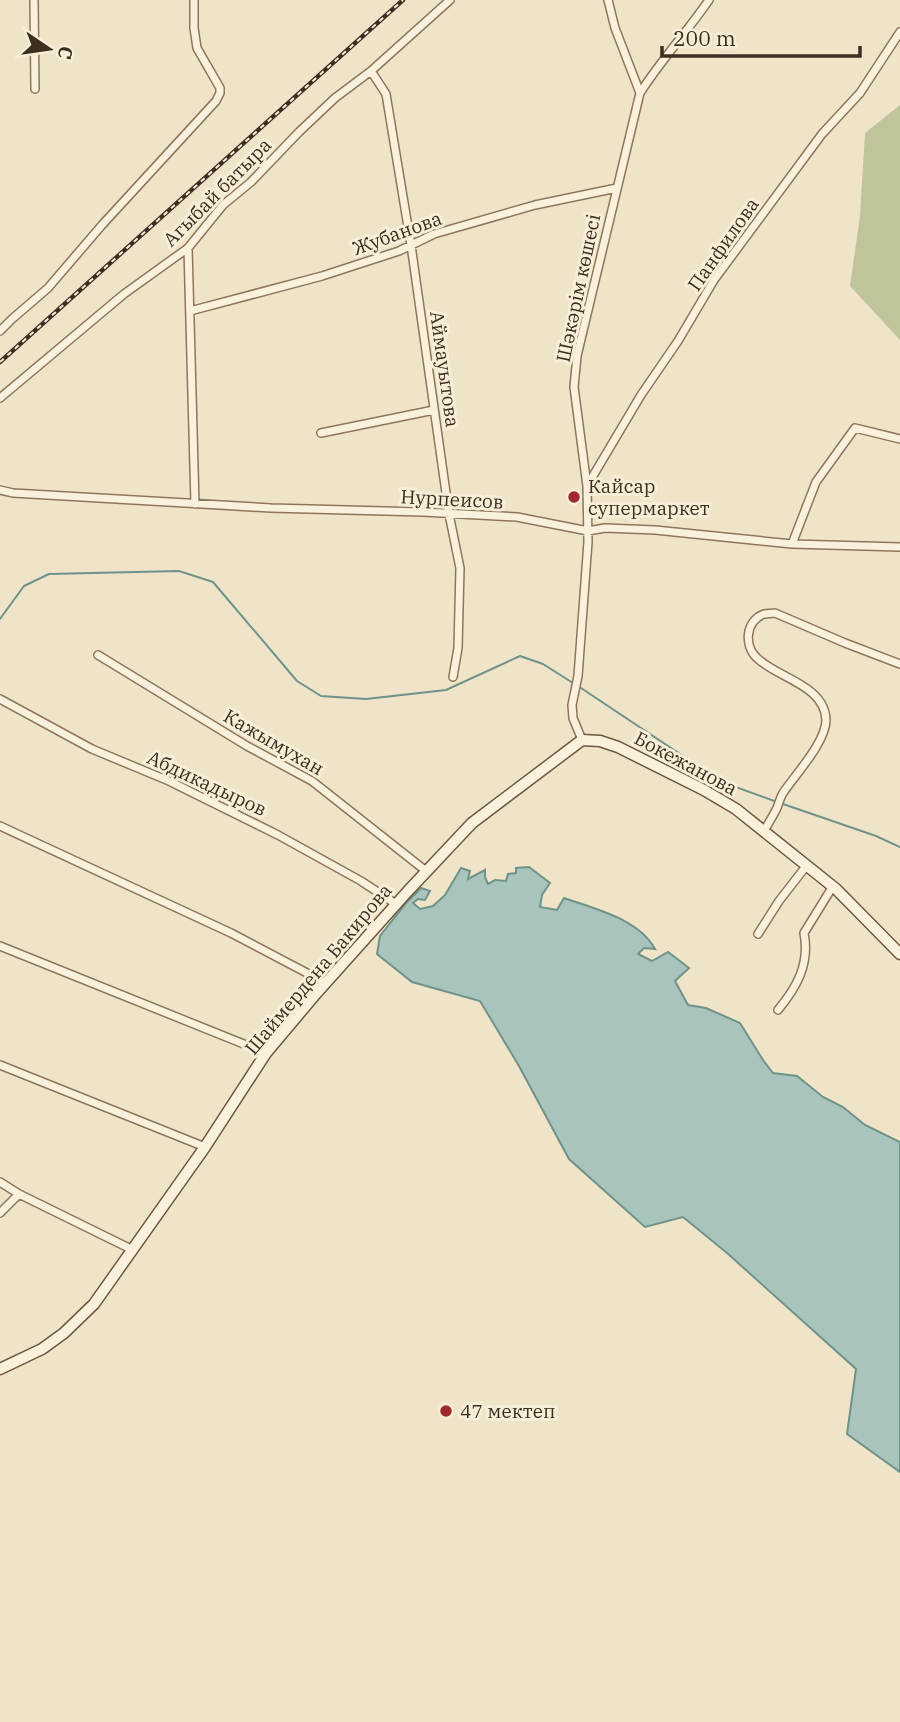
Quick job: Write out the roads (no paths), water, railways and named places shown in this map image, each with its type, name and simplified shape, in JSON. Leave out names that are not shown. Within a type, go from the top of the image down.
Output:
[{"type":"street","points":[[34,0],[35,89]]},
{"type":"street","points":[[0,331],[48,288],[216,101],[220,93],[218,81],[197,48],[194,0]]},
{"type":"street","name":"Агыбай батыра","points":[[0,398],[124,294],[188,248],[223,205],[251,182],[299,132],[450,0]]},
{"type":"street","points":[[608,0],[615,28],[640,93]]},
{"type":"street","name":"Шәкәрім көшесі","points":[[582,740],[573,718],[572,705],[578,676],[588,531],[587,486],[574,387],[577,356],[640,93],[657,66],[691,27],[709,0]]},
{"type":"street","name":"Панфилова","points":[[587,486],[714,280],[822,134],[860,93],[900,32]]},
{"type":"street","name":"Аймауытова","points":[[371,71],[386,94],[411,245],[449,514],[460,568],[458,648],[453,677]]},
{"type":"street","name":"Жубанова","points":[[190,311],[322,276],[399,251],[434,234],[534,205],[617,188]]},
{"type":"street","points":[[188,248],[195,504]]},
{"type":"street","points":[[321,433],[434,410]]},
{"type":"street","points":[[792,544],[816,482],[855,428],[900,439]]},
{"type":"street","name":"Нурпеисов","points":[[0,491],[271,508],[517,517],[588,531],[605,528],[655,530],[792,544],[900,547]]},
{"type":"street","points":[[764,831],[781,796],[803,768],[821,738],[826,719],[823,707],[814,695],[755,656],[749,647],[748,638],[754,620],[765,614],[775,613],[900,664]]},
{"type":"street","name":"Кажымухан","points":[[97,655],[247,746],[312,781],[426,871]]},
{"type":"street","name":"Абдикадыров","points":[[0,699],[92,749],[169,781],[278,835],[361,881],[396,904]]},
{"type":"street","name":"Шаймердена Бакирова","points":[[0,1369],[42,1349],[64,1334],[94,1304],[205,1147],[266,1053],[426,871],[472,823],[582,740]]},
{"type":"street","name":"Бокежанова","points":[[582,740],[600,741],[618,747],[736,809],[833,886],[900,954]]},
{"type":"street","points":[[0,826],[219,928],[326,983]]},
{"type":"street","points":[[758,934],[807,865]]},
{"type":"street","points":[[778,1010],[791,994],[805,963],[807,946],[804,933],[833,886]]},
{"type":"street","points":[[0,946],[266,1053]]},
{"type":"street","points":[[0,1065],[205,1147]]},
{"type":"street","points":[[0,1182],[133,1250]]},
{"type":"street","points":[[0,1213],[19,1194]]},
{"type":"water","points":[[529,867],[550,883],[542,895],[540,907],[557,910],[564,898],[615,916],[638,930],[655,949],[644,948],[638,954],[652,961],[668,952],[689,968],[675,981],[688,1005],[706,1008],[740,1023],[773,1073],[797,1076],[865,1125],[900,1142],[900,1472],[847,1434],[856,1369],[683,1217],[645,1227],[569,1159],[480,1001],[412,982],[377,954],[380,936],[421,888],[430,891],[425,900],[418,899],[413,903],[420,909],[433,906],[445,895],[461,868],[470,871],[468,879],[485,870],[488,884],[495,880],[506,881],[508,874],[516,873],[516,868]]},
{"type":"waterway","points":[[0,619],[24,586],[49,574],[179,571],[213,582],[297,681],[321,696],[366,699],[446,690],[520,656],[543,664],[573,683]]},
{"type":"waterway","points":[[578,686],[722,782],[777,802]]},
{"type":"waterway","points":[[783,804],[900,847]]},
{"type":"railway","points":[[0,362],[403,0]]},
{"type":"place","name":"Кайсар супермаркет","points":[[574,497]]},
{"type":"place","name":"47 мектеп","points":[[446,1411]]}]
